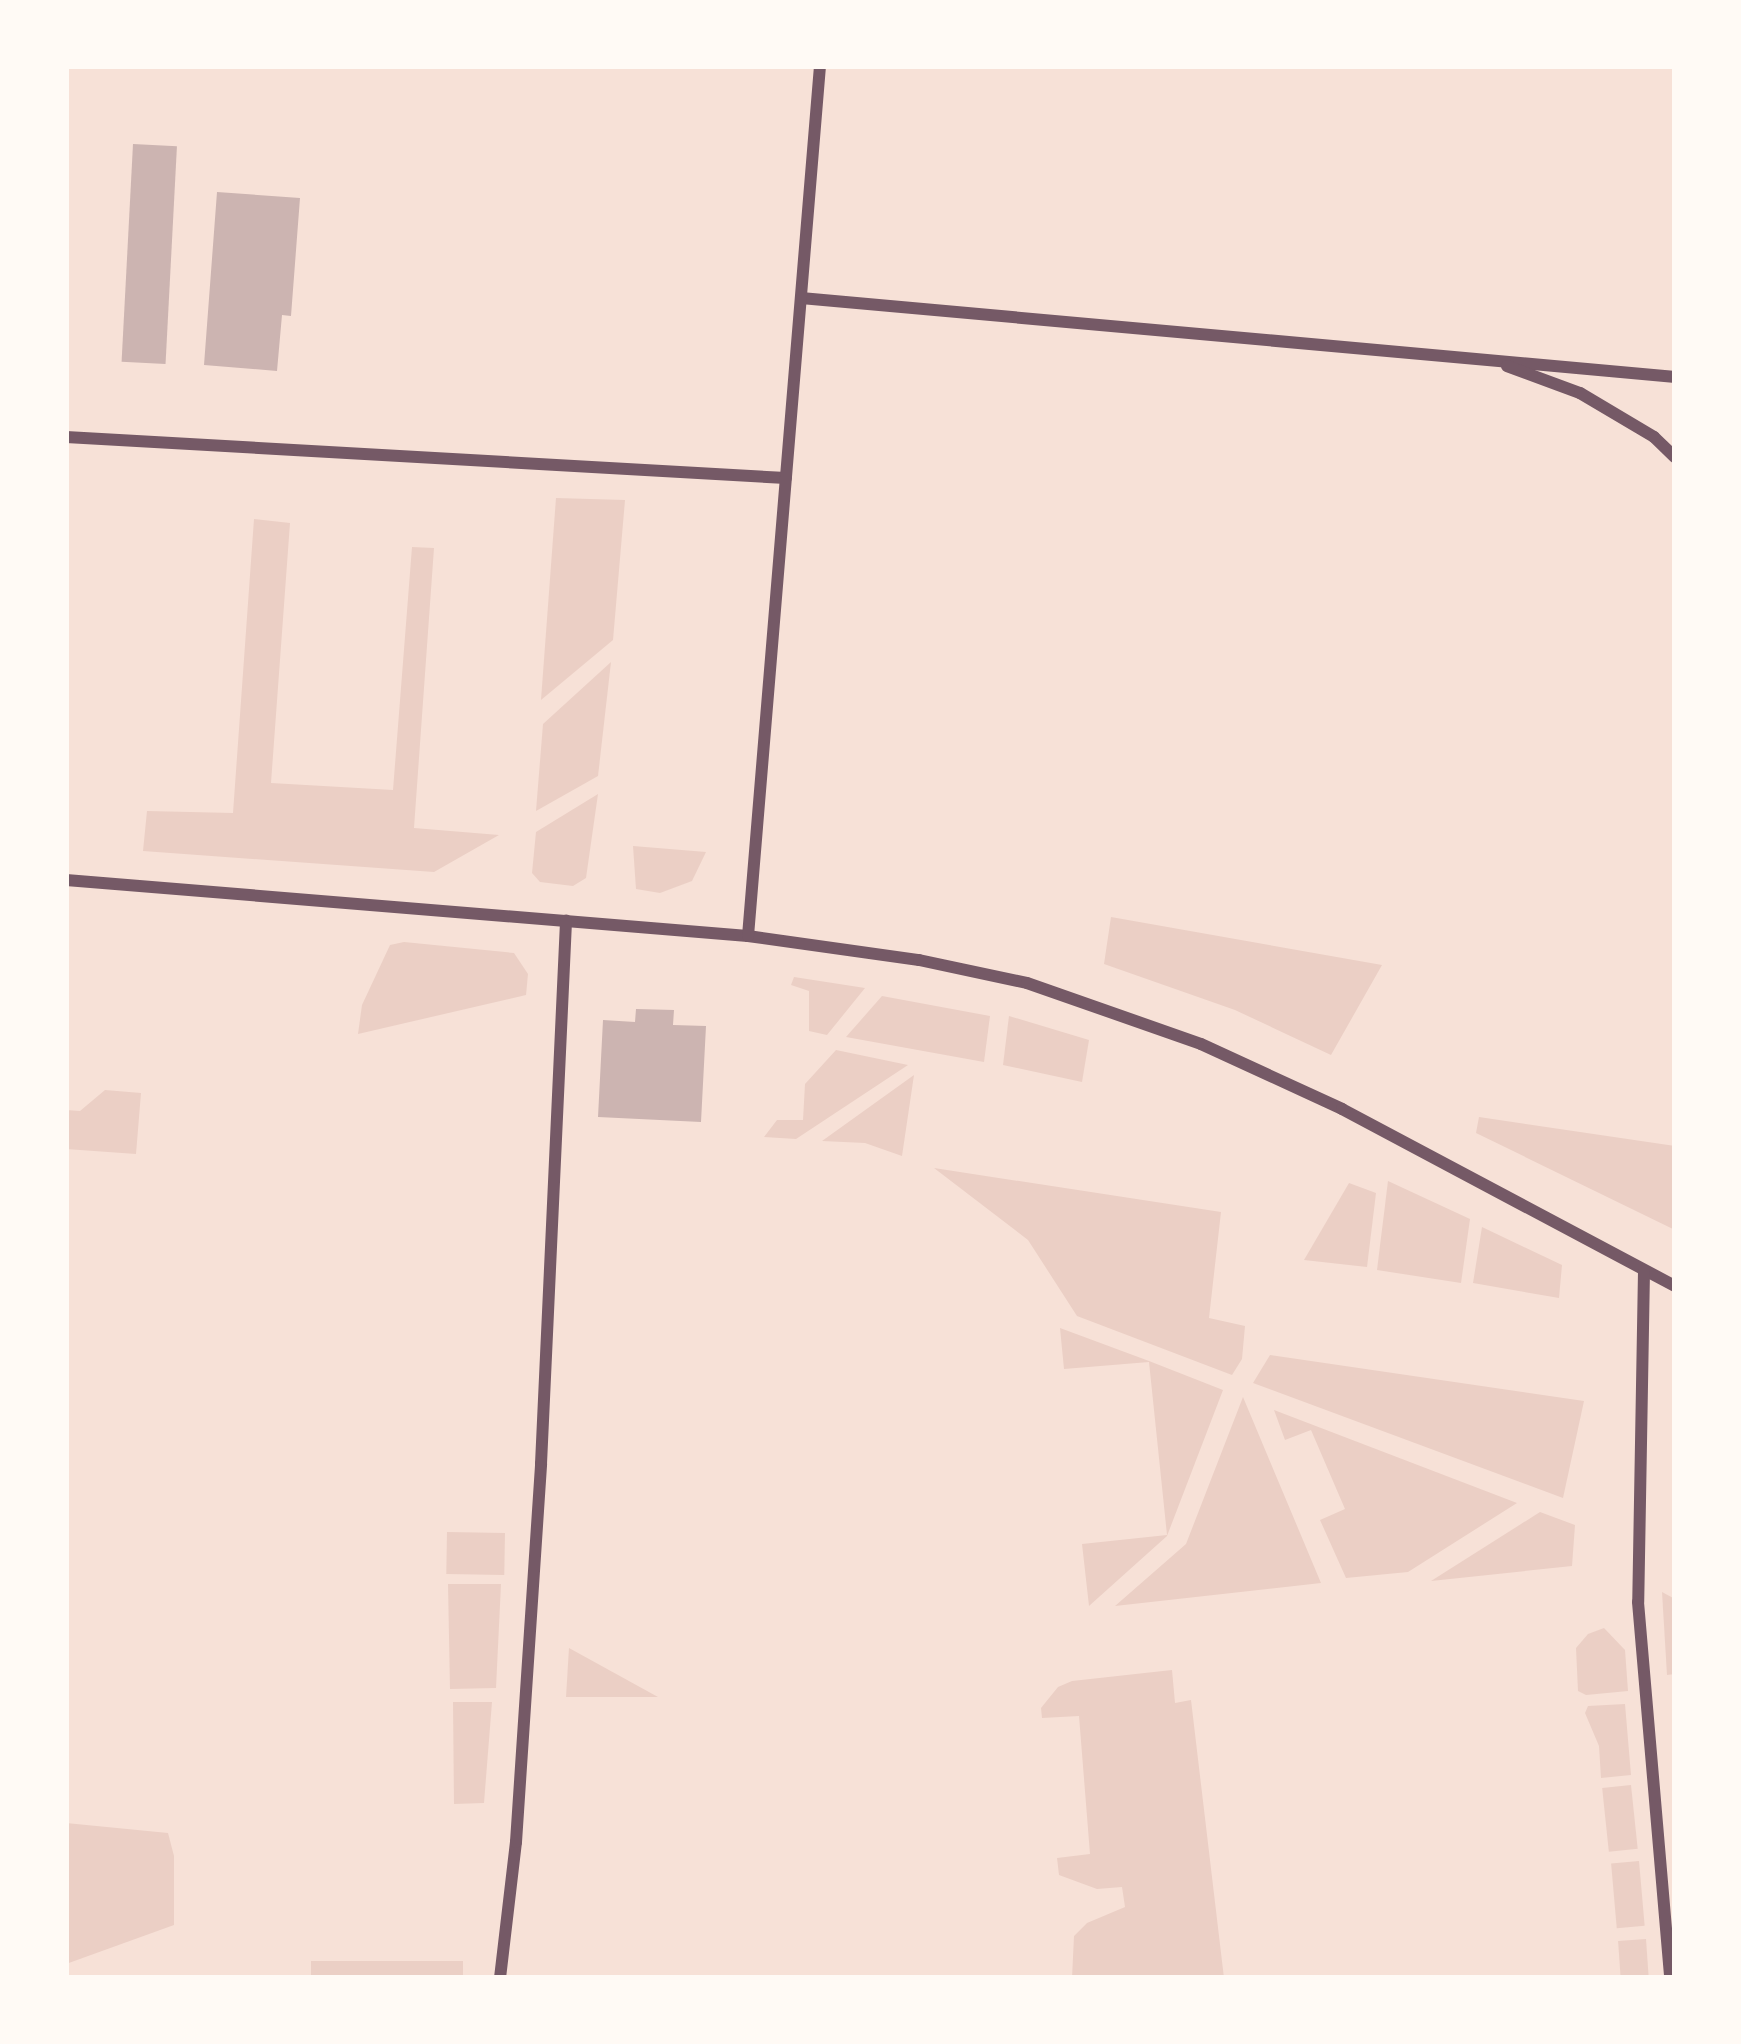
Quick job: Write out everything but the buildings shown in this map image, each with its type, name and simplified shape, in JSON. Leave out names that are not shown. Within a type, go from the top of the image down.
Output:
[{"type":"street","points":[[748,936],[820,66]]},
{"type":"street","points":[[801,298],[1675,377]]},
{"type":"street","points":[[1490,360],[1580,393],[1654,437],[1675,457]]},
{"type":"street","points":[[66,437],[786,478]]},
{"type":"street","points":[[66,880],[748,936],[919,960],[1086,999],[1342,1109],[1675,1286]]},
{"type":"street","points":[[500,1978],[516,1842],[541,1464],[566,921]]},
{"type":"street","points":[[1644,1271],[1639,1613],[1670,1978]]},
{"type":"shaded area","points":[[556,498],[625,500],[613,640],[541,700]]},
{"type":"shaded area","points":[[254,519],[290,523],[271,783],[393,790],[412,547],[434,548],[414,828],[499,835],[434,872],[143,851],[147,811],[233,813]]},
{"type":"shaded area","points":[[611,662],[598,776],[536,811],[543,724]]},
{"type":"shaded area","points":[[598,794],[586,878],[573,886],[540,882],[532,873],[536,832]]},
{"type":"shaded area","points":[[633,846],[706,852],[692,881],[660,893],[636,889]]},
{"type":"shaded area","points":[[1111,917],[1382,965],[1331,1055],[1235,1010],[1104,964]]},
{"type":"shaded area","points":[[404,942],[514,953],[528,974],[526,995],[358,1034],[362,1005],[390,945]]},
{"type":"shaded area","points":[[794,977],[865,988],[827,1035],[809,1031],[809,991],[791,985]]},
{"type":"shaded area","points":[[882,996],[990,1016],[984,1062],[846,1037]]},
{"type":"shaded area","points":[[1009,1016],[1089,1040],[1082,1082],[1003,1065]]},
{"type":"shaded area","points":[[836,1050],[908,1065],[796,1139],[764,1137],[777,1120],[803,1120],[805,1084]]},
{"type":"shaded area","points":[[914,1075],[902,1156],[865,1143],[822,1141]]},
{"type":"shaded area","points":[[105,1090],[141,1093],[136,1154],[66,1149],[66,1110],[80,1111]]},
{"type":"shaded area","points":[[1479,1117],[1675,1146],[1675,1230],[1476,1133]]},
{"type":"shaded area","points":[[934,1168],[1221,1212],[1209,1318],[1245,1326],[1242,1359],[1232,1375],[1077,1316],[1028,1240]]},
{"type":"shaded area","points":[[1388,1181],[1470,1219],[1461,1283],[1377,1270]]},
{"type":"shaded area","points":[[1349,1183],[1376,1193],[1367,1267],[1304,1260]]},
{"type":"shaded area","points":[[1482,1227],[1562,1265],[1559,1298],[1473,1283]]},
{"type":"shaded area","points":[[1060,1328],[1223,1390],[1167,1536],[1089,1606],[1082,1544],[1167,1535],[1149,1362],[1064,1369]]},
{"type":"shaded area","points":[[1270,1355],[1584,1401],[1563,1498],[1253,1383]]},
{"type":"shaded area","points":[[1243,1397],[1321,1583],[1115,1606],[1186,1544]]},
{"type":"shaded area","points":[[1274,1410],[1517,1503],[1408,1572],[1346,1578],[1320,1520],[1345,1509],[1311,1430],[1285,1440]]},
{"type":"shaded area","points":[[1540,1512],[1575,1525],[1572,1566],[1431,1581]]},
{"type":"shaded area","points":[[447,1532],[505,1533],[504,1575],[446,1574]]},
{"type":"shaded area","points":[[448,1584],[501,1584],[496,1688],[450,1689]]},
{"type":"shaded area","points":[[1662,1592],[1675,1599],[1675,1674],[1667,1675]]},
{"type":"shaded area","points":[[1604,1628],[1625,1650],[1628,1691],[1586,1695],[1578,1691],[1576,1648],[1588,1634]]},
{"type":"shaded area","points":[[569,1648],[658,1697],[566,1697]]},
{"type":"shaded area","points":[[1172,1670],[1175,1703],[1191,1700],[1224,1978],[1072,1978],[1074,1936],[1087,1923],[1125,1907],[1122,1887],[1097,1889],[1059,1875],[1057,1858],[1090,1854],[1079,1716],[1042,1718],[1041,1708],[1058,1687],[1072,1681]]},
{"type":"shaded area","points":[[453,1702],[492,1702],[484,1803],[454,1804]]},
{"type":"shaded area","points":[[1625,1704],[1631,1775],[1601,1778],[1599,1746],[1585,1713],[1588,1706]]},
{"type":"shaded area","points":[[1631,1785],[1638,1849],[1609,1852],[1602,1788]]},
{"type":"shaded area","points":[[66,1823],[168,1833],[174,1856],[174,1925],[66,1964]]},
{"type":"shaded area","points":[[1639,1861],[1645,1926],[1617,1928],[1611,1863]]},
{"type":"shaded area","points":[[1646,1939],[1649,1978],[1621,1978],[1618,1941]]},
{"type":"shaded area","points":[[311,1961],[463,1961],[463,1978],[311,1978]]}]
